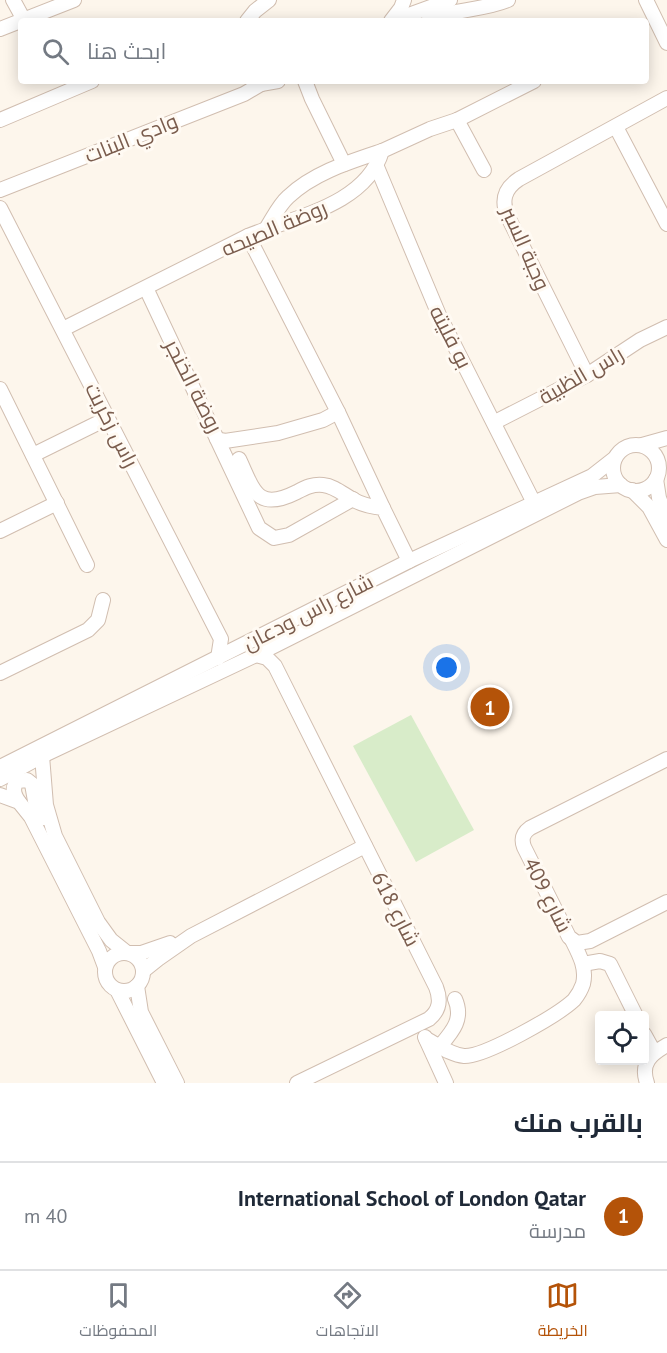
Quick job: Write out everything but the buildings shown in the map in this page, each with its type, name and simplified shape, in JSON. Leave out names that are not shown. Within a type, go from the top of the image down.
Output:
[{"type":"street","points":[[13,0],[23,18]]},
{"type":"street","points":[[29,18],[74,0]]},
{"type":"street","points":[[253,11],[269,0]]},
{"type":"street","points":[[393,18],[404,0]]},
{"type":"street","points":[[399,18],[450,0]]},
{"type":"street","points":[[436,18],[450,13],[488,8],[508,0]]},
{"type":"street","points":[[646,0],[651,22],[667,43]]},
{"type":"street","points":[[0,29],[18,22]]},
{"type":"street","points":[[0,120],[85,84]]},
{"type":"street","name":"وادي البنات","points":[[3,189],[244,94],[255,84]]},
{"type":"street","points":[[307,84],[344,164]]},
{"type":"street","points":[[266,229],[286,198],[308,182],[344,164],[457,120],[528,84]]},
{"type":"street","name":"وجبة السبر","points":[[586,375],[505,211],[504,196],[507,189],[519,179],[667,98]]},
{"type":"street","points":[[457,120],[484,170]]},
{"type":"street","points":[[616,127],[667,224]]},
{"type":"street","name":"روضة الصيحه","points":[[63,329],[248,237],[323,210],[355,188],[377,167],[382,151]]},
{"type":"street","name":"بو فليته","points":[[377,167],[439,315],[534,503]]},
{"type":"street","name":"راس زكريت","points":[[3,189],[1,210],[221,639]]},
{"type":"street","points":[[248,237],[338,412],[409,561]]},
{"type":"street","name":"روضة الخنجر","points":[[146,288],[217,440],[225,441],[278,433],[323,420],[338,412]]},
{"type":"street","name":"راس الظبية","points":[[495,422],[586,375],[640,340],[667,327]]},
{"type":"street","points":[[0,389],[5,413],[33,455],[87,565]]},
{"type":"street","points":[[33,455],[108,418]]},
{"type":"street","points":[[667,438],[629,446],[619,452],[615,458],[613,472],[626,488],[649,507],[667,540]]},
{"type":"street","points":[[217,440],[259,528],[274,538],[289,535],[353,500]]},
{"type":"street","points":[[642,445],[654,454],[658,498],[667,519]]},
{"type":"street","points":[[626,488],[637,491],[648,487],[667,456]]},
{"type":"street","name":"شارع راس ودعان","points":[[0,767],[409,561],[592,476],[615,458]]},
{"type":"street","points":[[239,459],[255,491],[265,500],[278,500],[306,487],[321,484],[328,485],[368,506],[383,508]]},
{"type":"street","name":"شارع راس ودعان","points":[[0,779],[42,756],[277,645],[586,490],[604,485],[626,488]]},
{"type":"street","points":[[0,531],[57,503]]},
{"type":"street","points":[[0,673],[88,630],[98,620],[103,600]]},
{"type":"street","points":[[218,658],[221,639],[240,647]]},
{"type":"street","points":[[275,666],[273,654],[277,645]]},
{"type":"street","points":[[256,655],[267,658],[275,666]]},
{"type":"street","name":"شارع 618","points":[[275,666],[438,992],[439,1003],[437,1012],[429,1019],[297,1083]]},
{"type":"street","points":[[42,756],[46,805],[55,836]]},
{"type":"street","name":"شارع 409","points":[[667,759],[530,828],[524,835],[524,847],[573,940],[581,943],[587,942],[667,902]]},
{"type":"street","points":[[105,967],[31,817],[14,793],[14,786],[18,781],[27,780],[32,784],[35,801],[98,922],[111,940],[140,962],[143,971]]},
{"type":"street","points":[[0,795],[19,802]]},
{"type":"street","points":[[177,1083],[141,1012],[137,986],[143,971],[191,936],[365,846]]},
{"type":"street","points":[[164,1083],[117,990],[108,983],[104,973],[105,967],[115,955],[152,950],[191,936]]},
{"type":"street","points":[[426,1040],[459,1055],[471,1055],[524,1032],[573,1000],[582,986],[584,972],[573,940]]},
{"type":"street","points":[[583,964],[600,960],[610,964],[634,1011]]},
{"type":"street","points":[[117,990],[128,991],[137,986]]},
{"type":"street","points":[[440,1046],[453,1031],[458,1019],[459,1009],[455,999]]},
{"type":"street","points":[[419,1024],[446,1083]]},
{"type":"street","points":[[649,1042],[654,1052]]},
{"type":"street","points":[[647,1083],[644,1072],[645,1063],[654,1052],[667,1045]]},
{"type":"green space","points":[[411,715],[474,830],[416,862],[353,746]]},
{"type":"place","name":"International School of London Qatar","points":[[490,707]]}]
